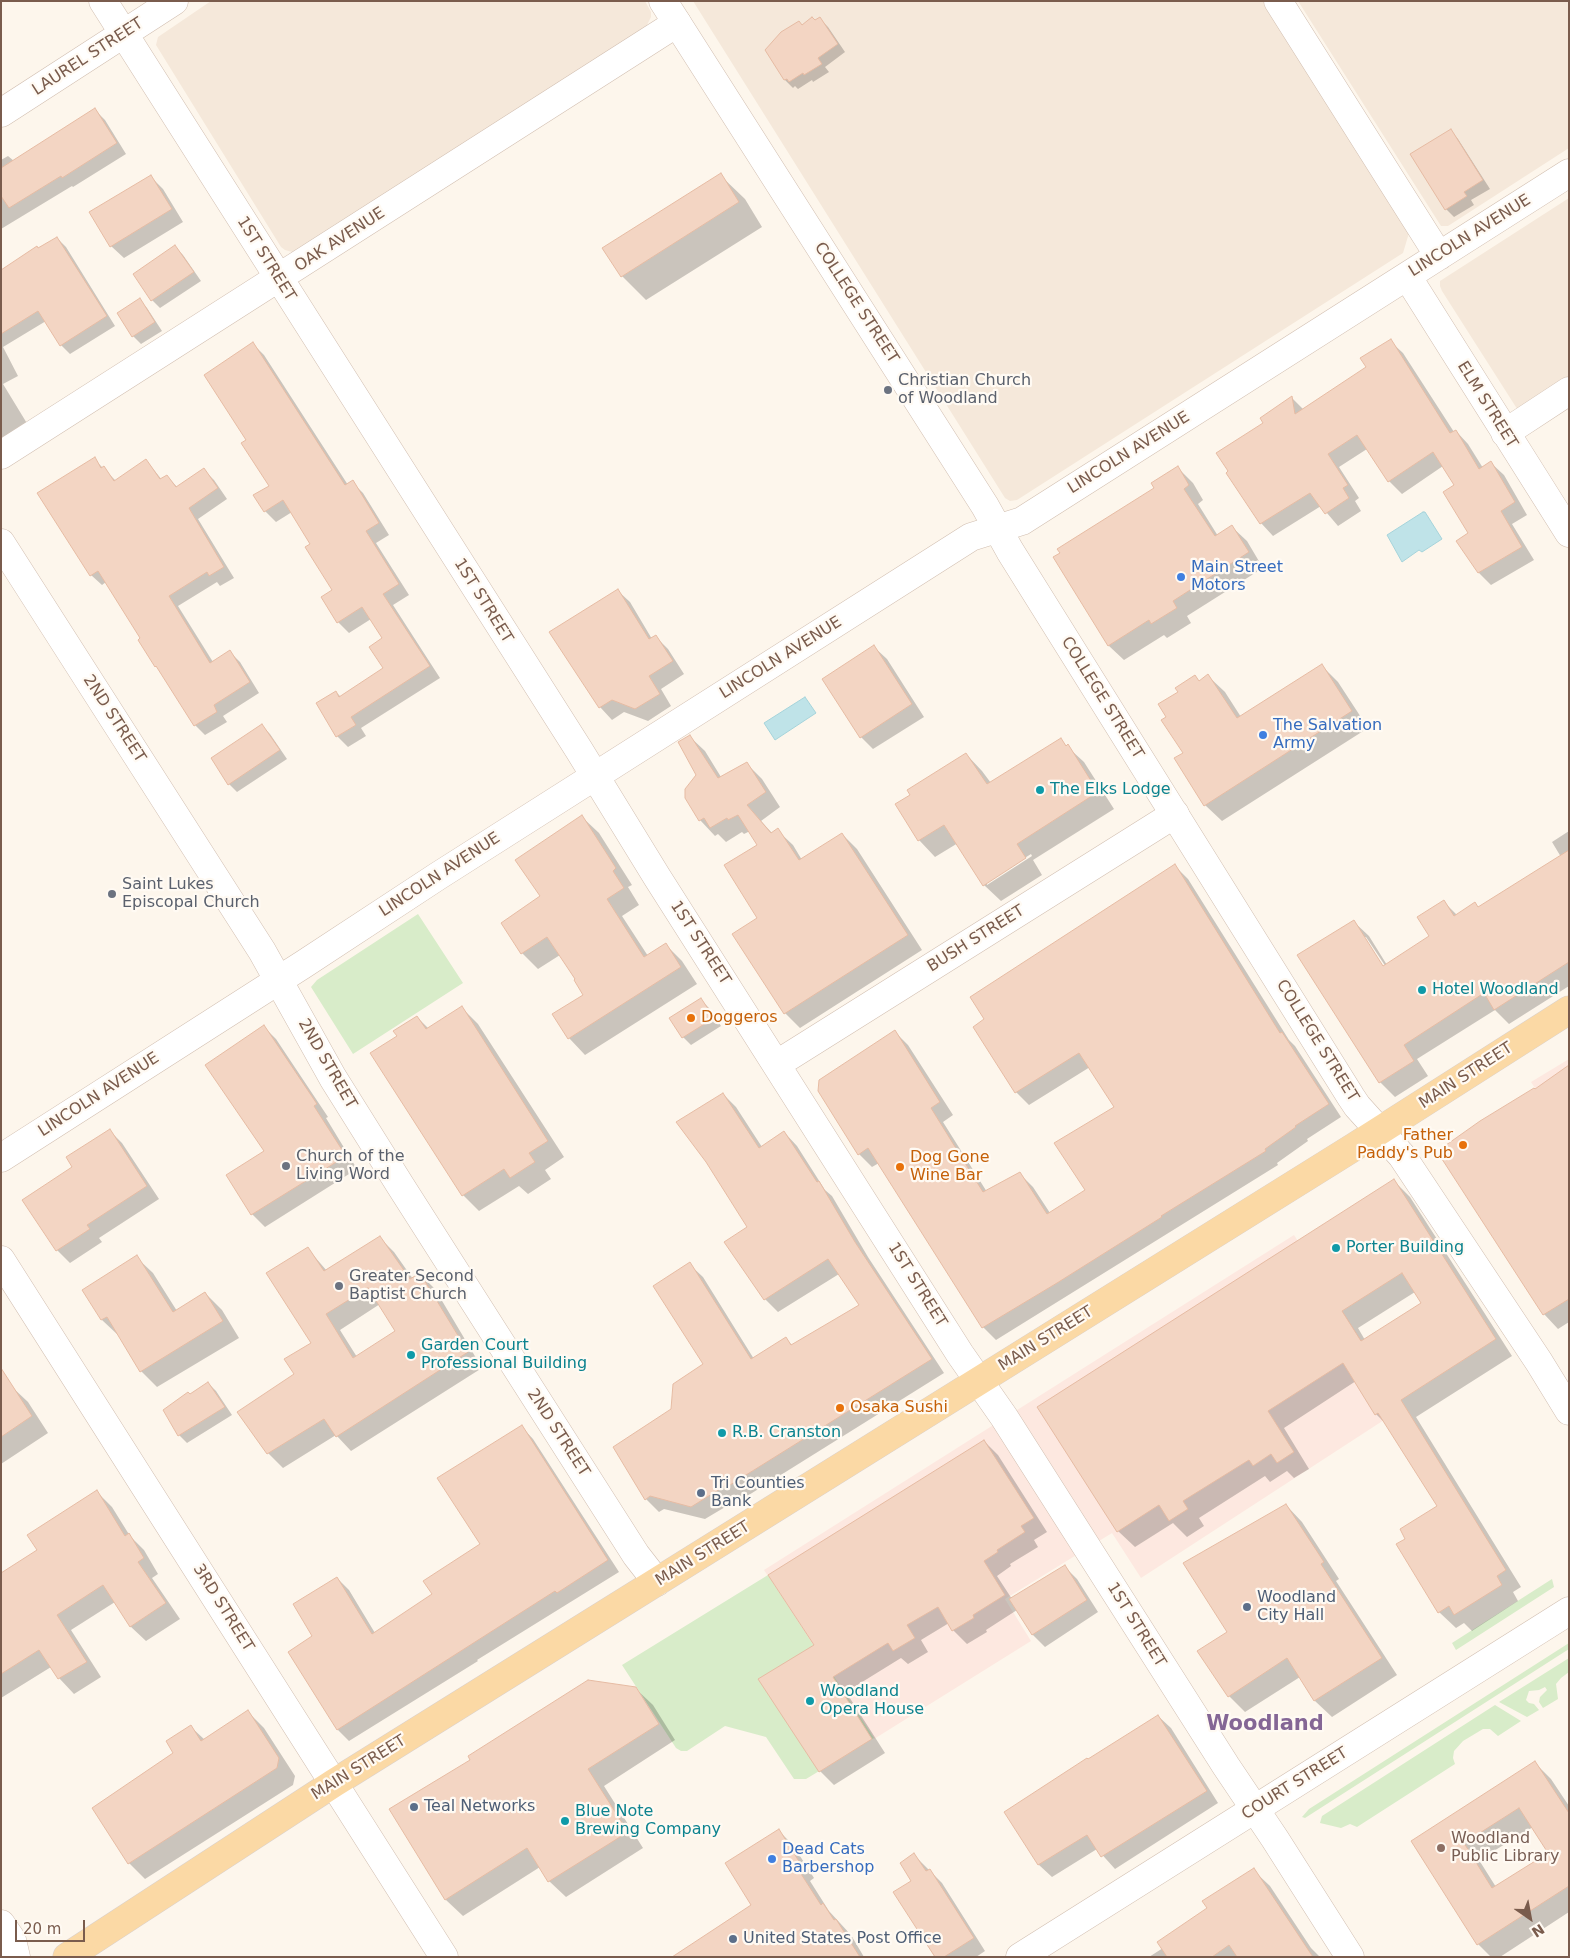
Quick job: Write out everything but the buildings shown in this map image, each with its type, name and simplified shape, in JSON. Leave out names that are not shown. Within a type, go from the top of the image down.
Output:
[{"type":"main road","name":"MAIN STREET","points":[[67,1957],[334,1784],[1380,1131],[1569,1010]]},
{"type":"street","name":"1ST STREET","points":[[103,1],[960,1354],[1350,1957]]},
{"type":"street","name":"LAUREL STREET","points":[[1,112],[174,1]]},
{"type":"street","points":[[1278,1],[1439,256]]},
{"type":"street","name":"OAK AVENUE","points":[[1,455],[279,279],[670,12]]},
{"type":"street","name":"COLLEGE STREET","points":[[670,12],[985,506],[1174,814],[1357,1106],[1402,1156],[1539,1362],[1569,1411]]},
{"type":"street","name":"LINCOLN AVENUE","points":[[1,1158],[594,776],[971,537],[1022,521],[1569,173]]},
{"type":"street","name":"ELM STREET","points":[[1407,276],[1569,533]]},
{"type":"street","points":[[1505,433],[1569,391]]},
{"type":"street","name":"2ND STREET","points":[[1,543],[257,942],[333,1078],[400,1185],[636,1555],[657,1582]]},
{"type":"street","name":"BUSH STREET","points":[[777,1064],[1174,814]]},
{"type":"street","name":"3RD STREET","points":[[1,1260],[444,1957]]},
{"type":"street","name":"COURT STREET","points":[[1020,1957],[1569,1611]]},
{"type":"street","points":[[1,1924],[12,1940],[16,1957]]},
{"type":"shaded area","points":[[211,1],[645,1],[651,12],[651,17],[642,30],[301,249],[292,252],[281,247],[156,45],[158,37]]},
{"type":"shaded area","points":[[693,1],[1264,1],[1409,233],[1403,253],[1017,500],[1010,501],[1005,498]]},
{"type":"shaded area","points":[[1298,1],[1569,1],[1569,148],[1448,226],[1441,226]]},
{"type":"shaded area","points":[[1569,198],[1569,384],[1521,415],[1442,291],[1440,281]]},
{"type":"shaded area","points":[[1569,1059],[1569,1140],[1531,1082]]},
{"type":"shaded area","points":[[1294,1235],[1404,1407],[1141,1578],[1112,1533],[1005,1599],[1031,1641],[874,1739],[764,1570]]},
{"type":"green space","points":[[418,914],[463,983],[353,1054],[311,987],[317,980]]},
{"type":"green space","points":[[768,1575],[874,1738],[806,1779],[794,1779],[766,1737],[725,1726],[687,1751],[681,1751],[676,1748],[622,1665]]},
{"type":"green space","points":[[1552,1579],[1554,1587],[1456,1650],[1452,1643]]},
{"type":"green space","points":[[1569,1643],[1569,1649],[1305,1818],[1302,1817],[1309,1809]]},
{"type":"green space","points":[[1569,1658],[1569,1672],[1556,1684],[1558,1699],[1543,1708],[1539,1702],[1540,1697],[1547,1690],[1545,1687],[1529,1691],[1526,1700],[1534,1704],[1539,1710],[1527,1717],[1499,1702]]},
{"type":"green space","points":[[1495,1705],[1521,1721],[1498,1736],[1490,1729],[1483,1729],[1463,1741],[1454,1751],[1453,1758],[1455,1764],[1357,1827],[1350,1824],[1341,1828],[1320,1823],[1322,1816]]},
{"type":"water","points":[[1425,512],[1442,539],[1422,552],[1419,550],[1402,562],[1387,535]]},
{"type":"water","points":[[805,697],[816,713],[775,740],[764,723]]},
{"type":"place","name":"Christian Church of Woodland","points":[[888,390]]},
{"type":"place","name":"Main Street Motors","points":[[1181,577]]},
{"type":"place","name":"The Salvation Army","points":[[1263,735]]},
{"type":"place","name":"The Elks Lodge","points":[[1040,790]]},
{"type":"place","name":"Saint Lukes Episcopal Church","points":[[112,894]]},
{"type":"place","name":"Hotel Woodland","points":[[1422,990]]},
{"type":"place","name":"Doggeros","points":[[691,1018]]},
{"type":"place","name":"Father Paddy's Pub","points":[[1463,1145]]},
{"type":"place","name":"Church of the Living Word","points":[[286,1166]]},
{"type":"place","name":"Dog Gone Wine Bar","points":[[900,1167]]},
{"type":"place","name":"Porter Building","points":[[1336,1248]]},
{"type":"place","name":"Greater Second Baptist Church","points":[[339,1286]]},
{"type":"place","name":"Garden Court Professional Building","points":[[411,1355]]},
{"type":"place","name":"Osaka Sushi","points":[[840,1408]]},
{"type":"place","name":"R.B. Cranston","points":[[722,1433]]},
{"type":"place","name":"Tri Counties Bank","points":[[701,1493]]},
{"type":"place","name":"Woodland City Hall","points":[[1247,1607]]},
{"type":"place","name":"Woodland Opera House","points":[[810,1701]]},
{"type":"place","name":"Teal Networks","points":[[414,1807]]},
{"type":"place","name":"Blue Note Brewing Company","points":[[565,1821]]},
{"type":"place","name":"Woodland Public Library","points":[[1441,1848]]},
{"type":"place","name":"Dead Cats Barbershop","points":[[772,1859]]},
{"type":"place","name":"United States Post Office","points":[[733,1939]]},
{"type":"district","name":"Woodland","points":[[1265,1725]]}]
